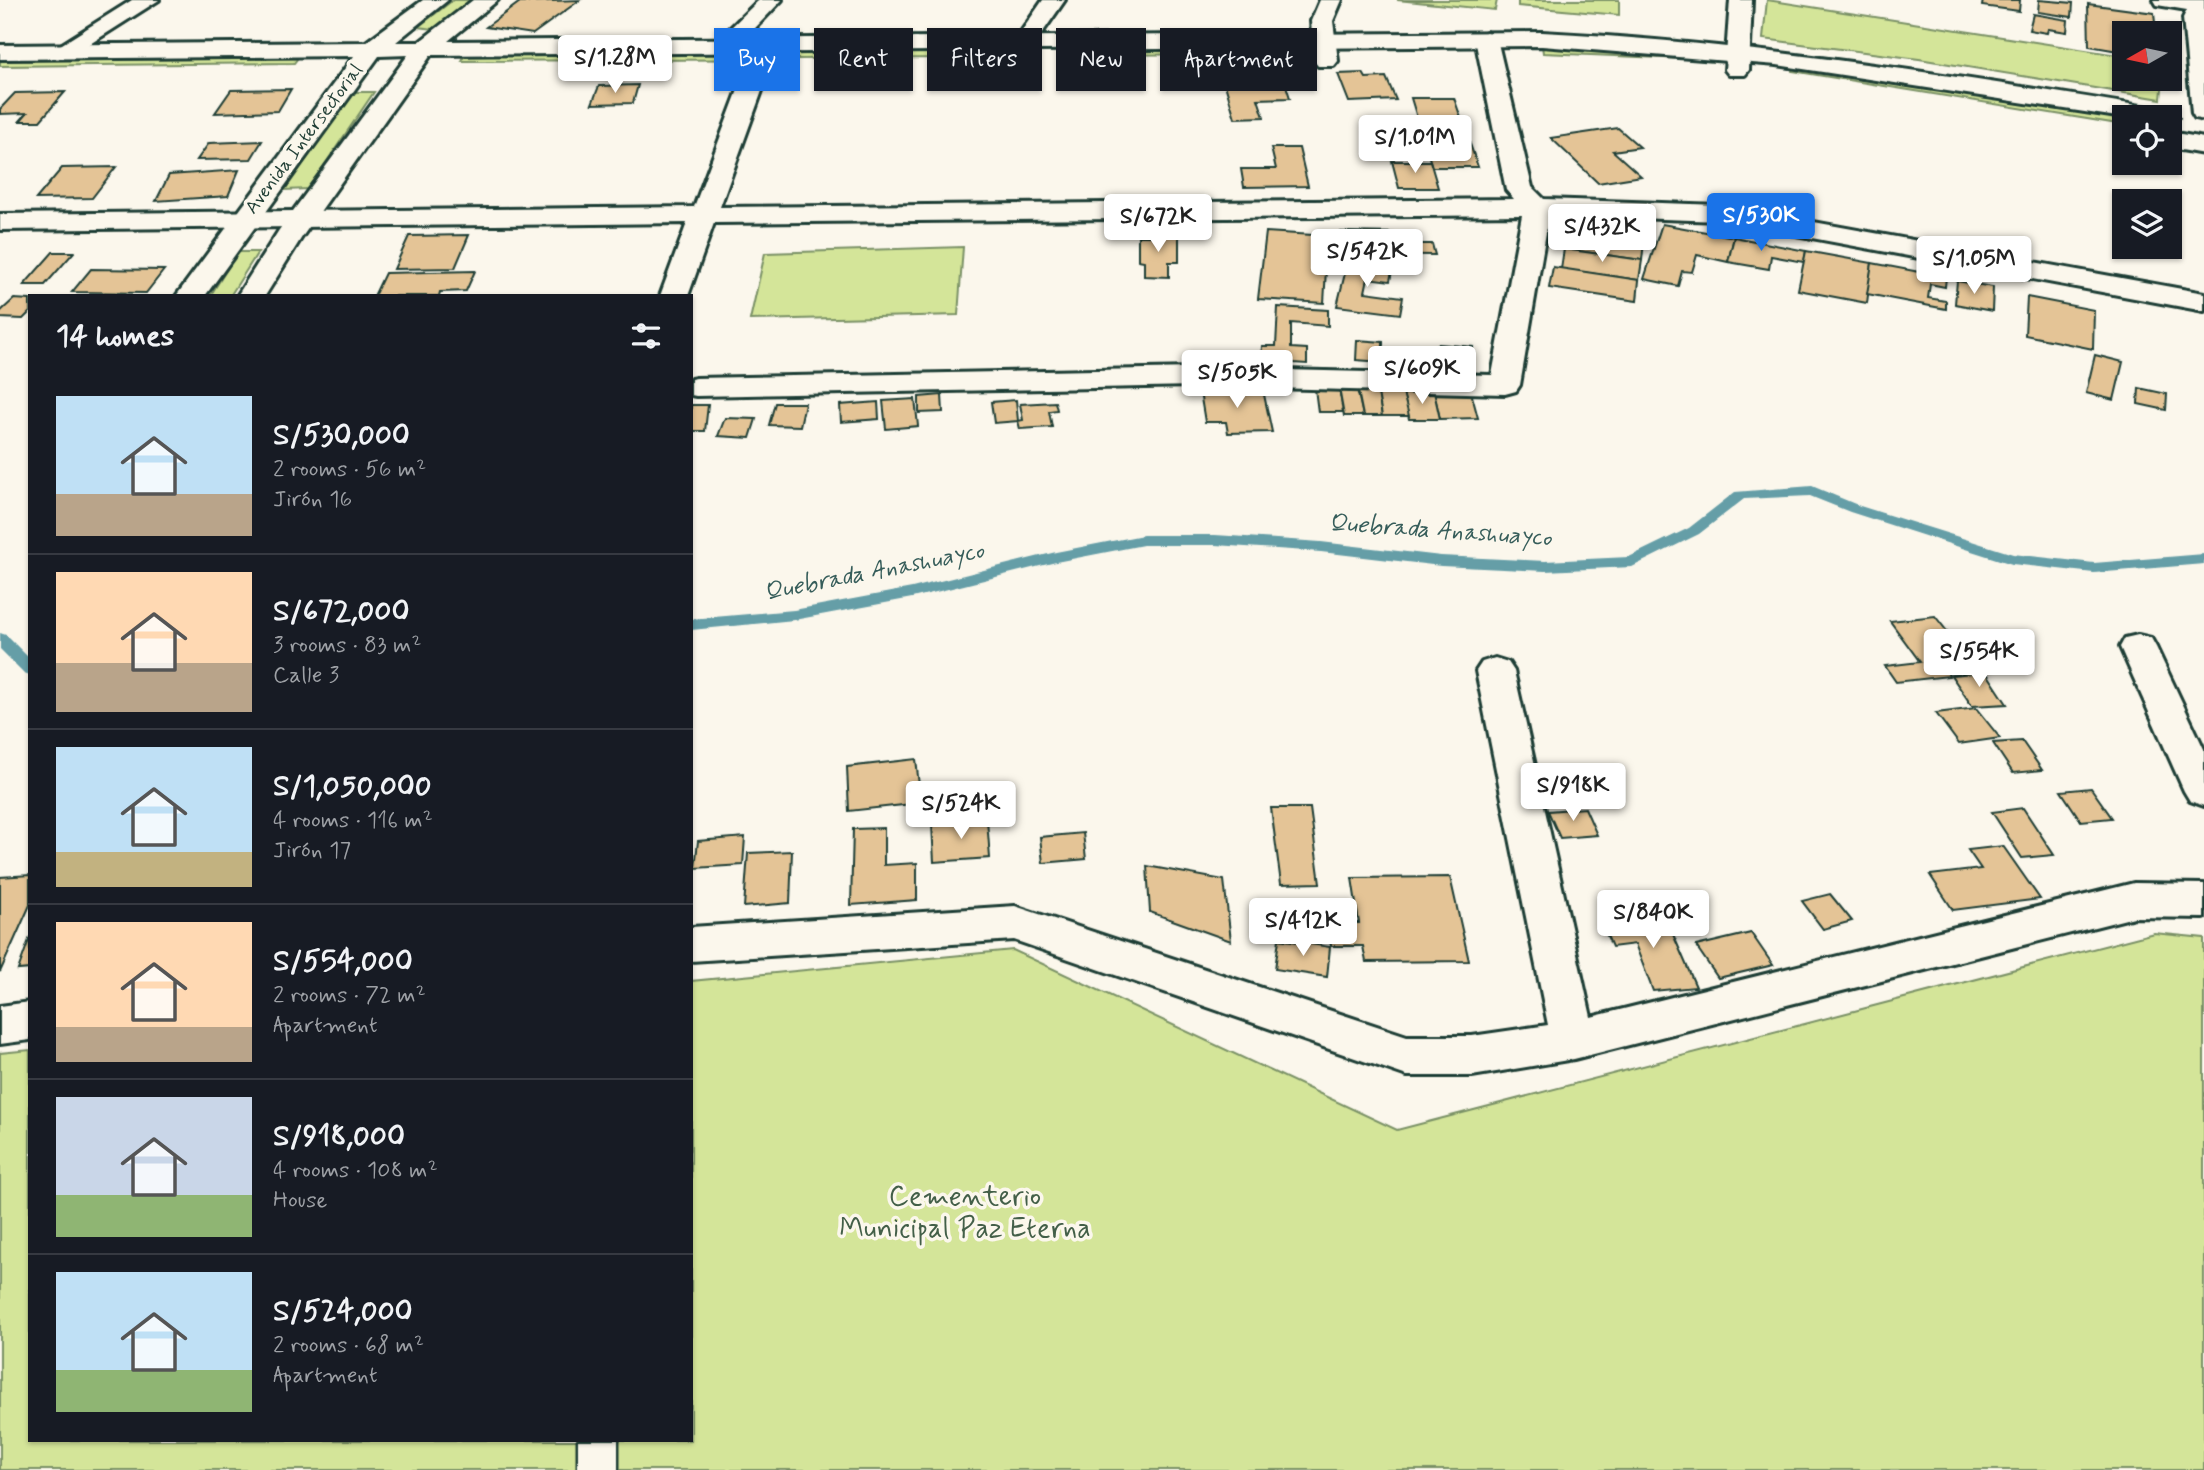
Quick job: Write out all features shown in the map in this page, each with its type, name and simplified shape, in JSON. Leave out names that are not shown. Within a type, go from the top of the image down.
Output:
[{"type":"street","points":[[63,51],[148,0]]},
{"type":"street","name":"Avenida Intersectorial","points":[[191,294],[242,221],[373,48],[437,0]]},
{"type":"street","name":"Avenida Intersectorial","points":[[252,294],[289,236],[425,48],[487,0]]},
{"type":"street","points":[[743,28],[771,0]]},
{"type":"street","points":[[1038,28],[1054,0]]},
{"type":"street","points":[[1324,51],[1322,22],[1331,0]]},
{"type":"street","points":[[1737,61],[1741,0]]},
{"type":"street","points":[[2165,0],[2202,4],[2194,18],[2204,113]]},
{"type":"street","points":[[0,52],[714,45]]},
{"type":"street","points":[[800,47],[927,50]]},
{"type":"street","points":[[1042,53],[1487,49],[1610,61],[1737,61],[1877,70],[2112,109]]},
{"type":"street","points":[[1487,49],[1519,190],[1537,207]]},
{"type":"street","points":[[800,64],[927,58]]},
{"type":"street","points":[[1737,61],[2112,130]]},
{"type":"street","points":[[0,75],[714,66]]},
{"type":"street","points":[[675,294],[750,91]]},
{"type":"street","points":[[2182,120],[2204,123]]},
{"type":"street","points":[[2182,142],[2204,146]]},
{"type":"street","points":[[696,387],[1195,377],[1505,385],[1537,207]]},
{"type":"street","points":[[0,222],[1537,207],[1720,213],[2204,302]]},
{"type":"street","points":[[2138,647],[2204,791]]},
{"type":"street","points":[[1496,671],[1574,1041]]},
{"type":"street","points":[[693,944],[1015,923],[1407,1056],[1472,1056],[1574,1041],[2134,900],[2204,901]]},
{"type":"street","points":[[0,1025],[28,1021]]},
{"type":"lane","points":[[598,1442],[598,1470]]},
{"type":"green space","points":[[453,0],[472,0],[434,29],[418,27]]},
{"type":"green space","points":[[1397,0],[1497,0],[1495,10]]},
{"type":"green space","points":[[1518,0],[1619,0],[1619,15],[1518,6]]},
{"type":"green space","points":[[1767,0],[2112,54],[2112,91],[1919,59],[1763,39]]},
{"type":"green space","points":[[1542,46],[1687,55],[1686,59],[1543,53]]},
{"type":"green space","points":[[1146,50],[1160,50],[1160,55],[1146,55]]},
{"type":"green space","points":[[913,51],[927,51],[927,58],[913,58]]},
{"type":"green space","points":[[814,52],[814,59],[800,59],[800,53]]},
{"type":"green space","points":[[714,53],[714,59],[462,61],[464,56]]},
{"type":"green space","points":[[298,58],[294,63],[0,66],[0,61]]},
{"type":"green space","points":[[1792,66],[2112,116],[2112,123],[1792,71]]},
{"type":"green space","points":[[2113,91],[2162,91],[2161,99]]},
{"type":"green space","points":[[353,92],[374,92],[308,189],[285,190]]},
{"type":"green space","points":[[963,247],[958,315],[750,320],[765,253]]},
{"type":"green space","points":[[238,252],[258,252],[231,294],[211,294]]},
{"type":"green space","name":"Cementerio Municipal Paz Eterna","points":[[2154,933],[2204,938],[2204,1470],[0,1470],[0,1053],[28,1050],[28,1442],[693,1442],[693,981],[1013,950],[1397,1130]]},
{"type":"building","points":[[580,0],[533,34],[486,27],[520,2]]},
{"type":"building","points":[[1983,0],[2020,0],[2019,11],[1982,6]]},
{"type":"building","points":[[2039,0],[2073,3],[2072,17],[2038,12]]},
{"type":"building","points":[[2088,4],[2154,13],[2155,21],[2112,21],[2112,50],[2089,46]]},
{"type":"building","points":[[2033,14],[2068,20],[2067,32],[2029,30]]},
{"type":"building","points":[[1363,73],[1366,78],[1386,77],[1396,100],[1349,102],[1338,74]]},
{"type":"building","points":[[638,85],[633,103],[592,104],[599,86]]},
{"type":"building","points":[[291,89],[278,111],[215,113],[231,90]]},
{"type":"building","points":[[1227,91],[1288,91],[1290,98],[1258,99],[1264,117],[1235,118]]},
{"type":"building","points":[[65,92],[40,121],[20,121],[27,113],[0,114],[0,109],[15,93]]},
{"type":"building","points":[[1411,98],[1454,98],[1478,167],[1432,167]]},
{"type":"building","points":[[1618,128],[1640,147],[1613,151],[1641,176],[1598,183],[1551,138]]},
{"type":"building","points":[[262,141],[251,159],[197,160],[209,143]]},
{"type":"building","points":[[1271,148],[1299,148],[1308,186],[1244,187],[1241,169],[1276,169]]},
{"type":"building","points":[[1392,161],[1430,161],[1438,188],[1399,188]]},
{"type":"building","points":[[116,167],[92,198],[36,199],[62,168]]},
{"type":"building","points":[[239,170],[228,196],[156,201],[169,175]]},
{"type":"building","points":[[1569,219],[1624,226],[1624,221],[1646,223],[1642,260],[1564,249]]},
{"type":"building","points":[[1662,224],[1734,237],[1728,262],[1697,255],[1692,272],[1682,271],[1678,286],[1644,279]]},
{"type":"building","points":[[1266,232],[1328,236],[1324,303],[1258,299]]},
{"type":"building","points":[[1341,232],[1397,233],[1399,244],[1432,244],[1435,255],[1344,254]]},
{"type":"building","points":[[469,235],[455,268],[394,269],[409,236]]},
{"type":"building","points":[[1138,236],[1179,236],[1179,262],[1169,262],[1169,277],[1144,276],[1144,261],[1138,260]]},
{"type":"building","points":[[1734,237],[1806,251],[1804,262],[1771,256],[1769,269],[1728,262]]},
{"type":"building","points":[[1564,249],[1642,260],[1639,280],[1561,269]]},
{"type":"building","points":[[1806,251],[1872,263],[1867,303],[1798,290]]},
{"type":"building","points":[[53,252],[74,252],[45,285],[24,285]]},
{"type":"building","points":[[1348,261],[1393,266],[1390,281],[1368,278],[1365,292],[1403,297],[1400,314],[1337,306]]},
{"type":"building","points":[[1872,263],[1946,277],[1945,287],[1930,284],[1928,298],[1946,301],[1946,309],[1867,294]]},
{"type":"building","points":[[1553,267],[1639,280],[1637,301],[1549,288]]},
{"type":"building","points":[[91,269],[164,270],[146,293],[72,292]]},
{"type":"building","points":[[475,271],[466,291],[440,294],[375,294],[385,273]]},
{"type":"building","points":[[1957,281],[1993,287],[1992,311],[1955,304]]},
{"type":"building","points":[[2027,297],[2094,310],[2093,349],[2025,335]]},
{"type":"building","points":[[14,299],[28,300],[28,314],[23,319],[0,318],[0,312]]},
{"type":"building","points":[[1278,307],[1328,310],[1328,326],[1291,323],[1291,348],[1307,349],[1307,364],[1261,361],[1262,346],[1276,346]]},
{"type":"building","points":[[1357,340],[1383,342],[1383,362],[1356,360]]},
{"type":"building","points":[[1438,344],[1473,347],[1472,372],[1436,368]]},
{"type":"building","points":[[2095,355],[2123,362],[2114,400],[2086,393]]},
{"type":"building","points":[[1339,388],[1343,412],[1318,412],[1315,389]]},
{"type":"building","points":[[1339,388],[1357,389],[1363,416],[1344,416]]},
{"type":"building","points":[[2139,388],[2167,394],[2166,410],[2138,404]]},
{"type":"building","points":[[1263,390],[1272,432],[1228,433],[1226,422],[1205,422],[1200,392]]},
{"type":"building","points":[[1358,391],[1378,391],[1382,416],[1363,416]]},
{"type":"building","points":[[1434,392],[1471,392],[1478,418],[1440,419]]},
{"type":"building","points":[[1434,392],[1440,419],[1409,419],[1403,393]]},
{"type":"building","points":[[1378,393],[1403,393],[1409,416],[1382,416]]},
{"type":"building","points":[[942,395],[943,412],[919,413],[919,397]]},
{"type":"building","points":[[915,399],[918,426],[886,429],[883,401]]},
{"type":"building","points":[[1016,400],[1018,421],[994,423],[991,402]]},
{"type":"building","points":[[878,402],[879,419],[841,422],[840,405]]},
{"type":"building","points":[[1055,402],[1057,410],[1049,411],[1052,427],[1020,429],[1018,421],[1023,420],[1020,404]]},
{"type":"building","points":[[775,403],[805,403],[800,426],[769,425]]},
{"type":"building","points":[[693,405],[708,405],[705,431],[693,431]]},
{"type":"building","points":[[725,418],[756,419],[750,438],[718,436]]},
{"type":"building","points":[[1935,616],[1957,644],[1930,646],[1935,654],[1960,652],[1972,668],[1947,671],[1949,676],[1896,682],[1885,666],[1920,662],[1890,621]]},
{"type":"building","points":[[1986,672],[2007,704],[1972,706],[1951,675]]},
{"type":"building","points":[[1976,708],[2000,738],[1959,744],[1936,713]]},
{"type":"building","points":[[2022,741],[2042,770],[2013,773],[1993,743]]},
{"type":"building","points":[[916,759],[921,803],[849,811],[847,767]]},
{"type":"building","points":[[2091,788],[2112,818],[2081,821],[2061,791]]},
{"type":"building","points":[[1271,808],[1310,808],[1320,883],[1281,884]]},
{"type":"building","points":[[1585,808],[1597,835],[1560,838],[1548,811]]},
{"type":"building","points":[[2023,808],[2054,855],[2022,858],[1992,812]]},
{"type":"building","points":[[987,820],[990,858],[934,862],[932,824]]},
{"type":"building","points":[[884,828],[884,865],[917,863],[917,900],[851,905],[853,829]]},
{"type":"building","points":[[1083,833],[1086,859],[1043,863],[1040,837]]},
{"type":"building","points":[[745,837],[743,865],[695,868],[698,841]]},
{"type":"building","points":[[2003,846],[2040,899],[1953,910],[1930,875],[1981,869],[1968,850]]},
{"type":"building","points":[[792,851],[790,903],[744,907],[748,853]]},
{"type":"building","points":[[1147,866],[1224,880],[1231,941],[1150,912]]},
{"type":"building","points":[[28,875],[28,909],[0,972],[0,877]]},
{"type":"building","points":[[1450,877],[1469,961],[1366,962],[1363,946],[1331,946],[1327,923],[1359,923],[1352,878]]},
{"type":"building","points":[[1830,894],[1852,921],[1823,929],[1802,901]]},
{"type":"building","points":[[1665,916],[1696,987],[1653,991],[1635,944],[1612,947],[1601,922]]},
{"type":"building","points":[[1751,933],[1773,965],[1718,978],[1696,946]]},
{"type":"building","points":[[1279,939],[1330,947],[1327,977],[1275,969]]},
{"type":"building","points":[[28,942],[28,969],[18,970]]},
{"type":"waterway","name":"Quebrada Anashuayco","points":[[693,625],[794,615],[912,593],[1056,557],[1143,540],[1215,540],[1321,547],[1441,561],[1545,566],[1632,562],[1694,531],[1740,495],[1812,491],[1855,509],[2012,559],[2094,568],[2204,559]]},
{"type":"waterway","name":"Quebrada Anashuayco","points":[[0,639],[28,667]]}]
